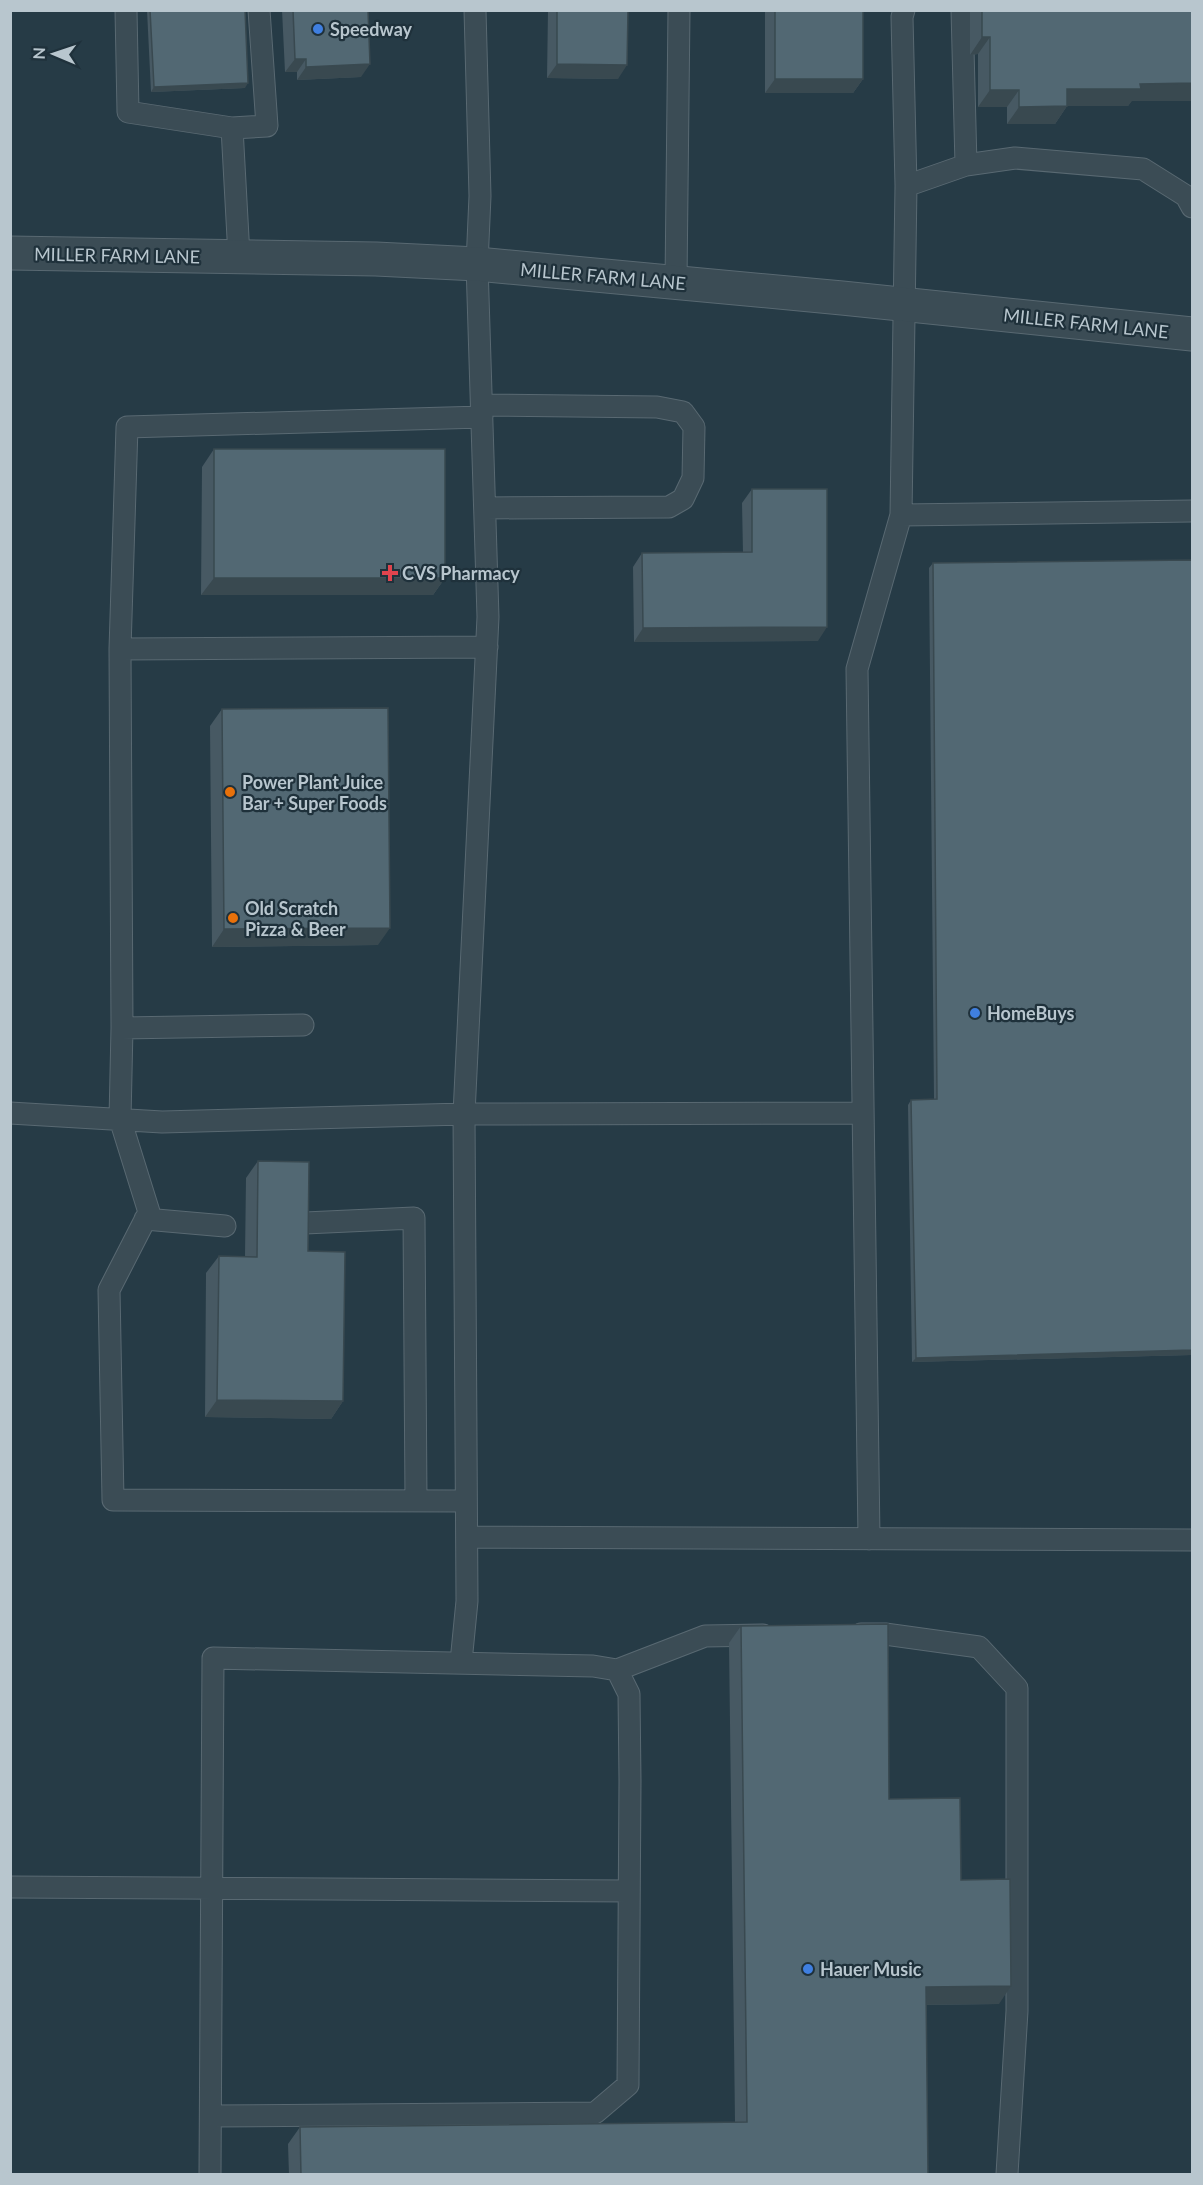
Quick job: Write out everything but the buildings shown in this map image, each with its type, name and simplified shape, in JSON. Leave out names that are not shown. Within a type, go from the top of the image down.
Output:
[{"type":"street","name":"MILLER FARM LANE","points":[[10,254],[239,256],[477,264],[1192,334]]},
{"type":"lane","points":[[126,10],[128,112],[232,128],[267,126],[259,10]]},
{"type":"lane","points":[[461,1662],[467,1601],[464,1114],[487,648],[477,264],[480,196],[475,10]]},
{"type":"lane","points":[[676,282],[680,10]]},
{"type":"lane","points":[[869,1539],[857,669],[902,515],[906,186],[902,17],[904,10]]},
{"type":"lane","points":[[962,10],[966,165]]},
{"type":"lane","points":[[232,128],[239,256]]},
{"type":"lane","points":[[906,186],[966,165],[1015,158],[1143,169],[1186,196],[1192,207]]},
{"type":"lane","points":[[466,1501],[113,1500],[109,1290],[149,1212],[120,1119],[122,1028],[120,649],[127,427],[482,411],[657,407],[683,412],[694,427],[693,478],[683,499],[669,507],[485,508]]},
{"type":"lane","points":[[902,515],[1192,511]]},
{"type":"lane","points":[[120,649],[487,648]]},
{"type":"lane","points":[[122,1028],[303,1025]]},
{"type":"lane","points":[[10,1113],[162,1122],[464,1114],[863,1113]]},
{"type":"lane","points":[[305,1223],[414,1218],[416,1500]]},
{"type":"lane","points":[[146,1219],[225,1226]]},
{"type":"lane","points":[[467,1537],[1192,1540]]},
{"type":"lane","points":[[837,1635],[885,1634],[979,1647],[1017,1688],[1017,2011],[1007,2175]]},
{"type":"lane","points":[[210,2175],[213,1658],[461,1662],[593,1666],[617,1670],[705,1636],[777,1635]]},
{"type":"lane","points":[[211,2116],[595,2113],[628,2085],[628,1694],[617,1670]]},
{"type":"lane","points":[[10,1887],[629,1891]]},
{"type":"place","name":"Speedway","points":[[318,29]]},
{"type":"place","name":"CVS Pharmacy","points":[[390,573]]},
{"type":"place","name":"Power Plant Juice Bar + Super Foods","points":[[230,792]]},
{"type":"place","name":"Old Scratch Pizza & Beer","points":[[233,918]]},
{"type":"place","name":"HomeBuys","points":[[975,1013]]},
{"type":"place","name":"Hauer Music","points":[[808,1969]]}]
